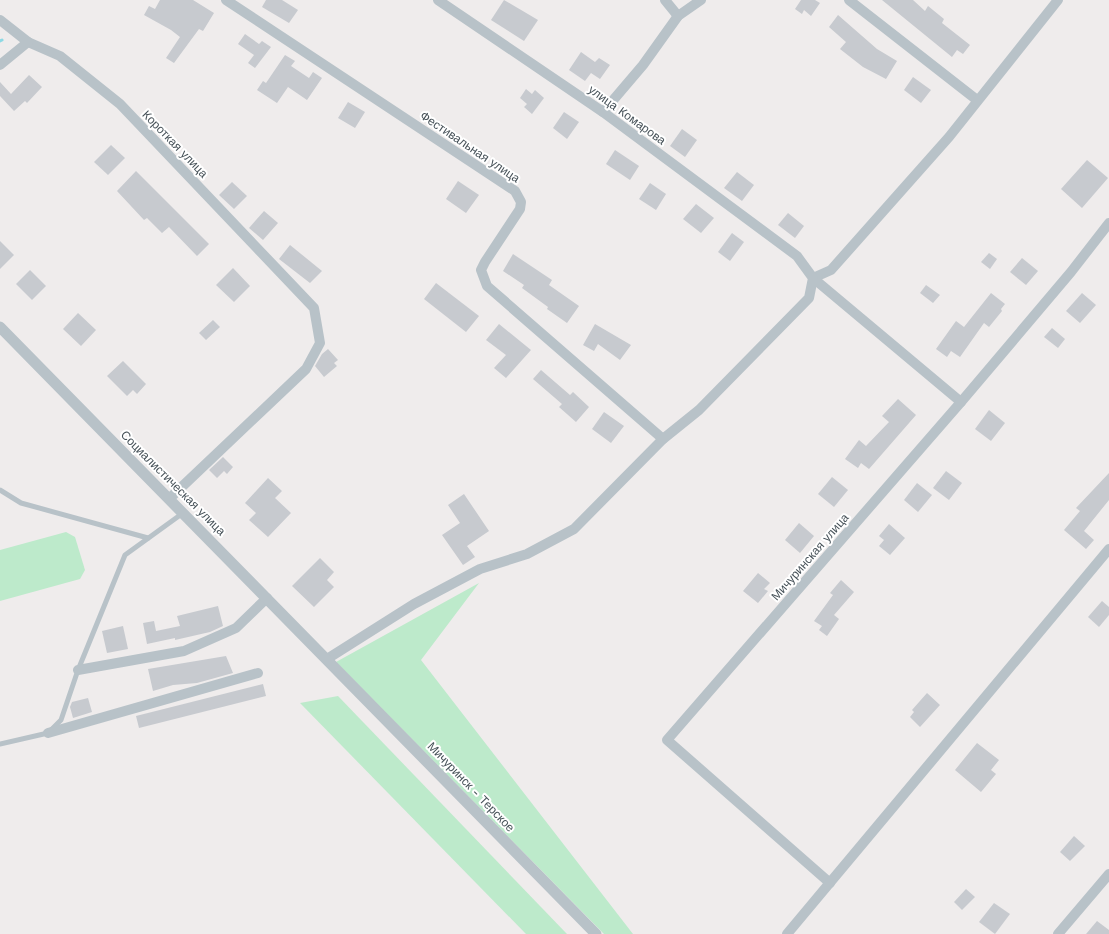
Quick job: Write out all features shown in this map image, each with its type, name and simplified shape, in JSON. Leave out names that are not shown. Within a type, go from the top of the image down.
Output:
[{"type":"street","name":"Фестивальная улица","points":[[226,0],[515,191],[521,202],[520,209],[481,270],[487,286],[663,439]]},
{"type":"street","name":"улица Комарова","points":[[438,0],[603,112],[797,256],[813,278],[961,402]]},
{"type":"street","points":[[665,0],[678,16]]},
{"type":"street","points":[[603,112],[643,64],[678,16],[701,0]]},
{"type":"street","points":[[849,0],[977,100]]},
{"type":"street","points":[[327,659],[414,604],[480,570],[527,554],[574,529],[663,439],[699,410],[809,298],[813,278],[831,270],[950,137],[977,100],[1058,0]]},
{"type":"street","name":"Короткая улица","points":[[0,20],[14,28],[28,42],[60,56],[120,104],[314,308],[320,343],[306,368],[169,499]]},
{"type":"street","points":[[0,65],[28,42]]},
{"type":"street","name":"Мичуринская улица","points":[[830,883],[666,740],[961,402],[1071,272],[1109,223]]},
{"type":"street","name":"Социалистическая улица","points":[[0,327],[327,659]]},
{"type":"street","points":[[787,934],[1109,549]]},
{"type":"street","points":[[78,670],[184,652],[236,628],[267,598]]},
{"type":"street","name":"Мичуринск - Терское","points":[[327,659],[596,934]]},
{"type":"street","points":[[48,734],[258,673]]},
{"type":"street","points":[[1058,934],[1109,874]]},
{"type":"lane","points":[[0,490],[21,503],[148,538]]},
{"type":"lane","points":[[0,744],[48,734],[61,720],[78,670],[124,556],[183,513]]},
{"type":"green space","points":[[66,532],[75,537],[85,570],[80,579],[0,601],[0,550]]},
{"type":"green space","points":[[479,583],[421,660],[633,934],[604,934],[336,662]]},
{"type":"green space","points":[[338,696],[567,934],[526,934],[300,703]]},
{"type":"building","points":[[160,0],[193,0],[214,13],[203,31],[199,29],[174,63],[166,58],[180,37],[144,15],[149,6],[155,9]]},
{"type":"building","points":[[266,0],[282,0],[298,10],[289,23],[262,7]]},
{"type":"building","points":[[504,0],[538,20],[524,41],[491,20]]},
{"type":"building","points":[[801,0],[815,0],[820,3],[811,16],[804,10],[802,14],[795,9]]},
{"type":"building","points":[[882,0],[913,0],[925,11],[928,6],[944,19],[942,23],[970,45],[963,54],[957,50],[952,57]]},
{"type":"building","points":[[838,15],[877,49],[897,61],[886,79],[863,67],[840,49],[846,42],[829,27]]},
{"type":"building","points":[[245,34],[259,44],[262,41],[271,47],[255,68],[248,63],[254,55],[238,44]]},
{"type":"building","points":[[581,52],[595,62],[599,58],[610,65],[600,79],[591,73],[585,81],[569,70]]},
{"type":"building","points":[[285,55],[295,61],[291,66],[309,78],[313,72],[322,78],[307,100],[288,87],[277,103],[257,90],[263,81],[266,83]]},
{"type":"building","points":[[29,75],[42,87],[27,103],[25,101],[14,111],[0,96],[0,82],[11,94]]},
{"type":"building","points":[[913,77],[931,90],[921,103],[904,90]]},
{"type":"building","points":[[526,89],[532,94],[535,90],[544,98],[532,114],[524,107],[527,104],[520,98]]},
{"type":"building","points":[[348,102],[365,112],[355,128],[338,118]]},
{"type":"building","points":[[564,112],[579,122],[567,139],[553,128]]},
{"type":"building","points":[[682,129],[697,140],[685,157],[670,146]]},
{"type":"building","points":[[111,145],[125,158],[108,175],[94,162]]},
{"type":"building","points":[[615,150],[639,166],[630,180],[606,164]]},
{"type":"building","points":[[1087,160],[1108,178],[1082,208],[1061,189]]},
{"type":"building","points":[[136,171],[209,244],[197,256],[169,227],[162,233],[147,218],[144,220],[117,191]]},
{"type":"building","points":[[737,172],[754,185],[742,201],[724,188]]},
{"type":"building","points":[[458,181],[479,195],[466,213],[446,199]]},
{"type":"building","points":[[232,182],[247,196],[234,209],[219,195]]},
{"type":"building","points":[[650,183],[666,194],[656,210],[639,199]]},
{"type":"building","points":[[696,204],[714,218],[701,233],[683,219]]},
{"type":"building","points":[[264,211],[278,223],[263,240],[249,228]]},
{"type":"building","points":[[788,213],[804,226],[795,238],[778,225]]},
{"type":"building","points":[[732,233],[744,242],[730,261],[718,252]]},
{"type":"building","points":[[0,241],[14,255],[0,269]]},
{"type":"building","points":[[290,245],[322,271],[310,283],[279,259]]},
{"type":"building","points":[[989,253],[997,259],[990,269],[981,262]]},
{"type":"building","points":[[513,254],[552,280],[549,285],[579,306],[567,323],[522,288],[524,285],[503,271]]},
{"type":"building","points":[[1022,258],[1038,271],[1026,285],[1010,272]]},
{"type":"building","points":[[233,268],[250,286],[234,302],[216,285]]},
{"type":"building","points":[[30,270],[46,286],[32,300],[16,284]]},
{"type":"building","points":[[436,283],[479,316],[466,332],[424,299]]},
{"type":"building","points":[[926,285],[940,295],[933,303],[920,293]]},
{"type":"building","points":[[991,293],[1005,304],[1001,309],[1002,311],[989,327],[984,323],[960,357],[951,351],[947,357],[936,349],[956,321],[964,327]]},
{"type":"building","points":[[1082,293],[1096,305],[1080,323],[1066,311]]},
{"type":"building","points":[[78,313],[96,330],[81,346],[63,329]]},
{"type":"building","points":[[213,320],[220,327],[206,340],[199,333]]},
{"type":"building","points":[[499,324],[531,350],[506,378],[494,368],[506,355],[486,340]]},
{"type":"building","points":[[595,324],[631,345],[620,360],[598,344],[594,351],[583,345]]},
{"type":"building","points":[[1052,328],[1065,339],[1058,348],[1044,337]]},
{"type":"building","points":[[328,349],[338,360],[334,363],[337,366],[324,377],[315,366],[322,354]]},
{"type":"building","points":[[123,361],[146,384],[137,394],[133,390],[127,396],[107,376]]},
{"type":"building","points":[[541,370],[570,395],[573,392],[589,407],[576,422],[559,407],[562,404],[533,379]]},
{"type":"building","points":[[898,399],[916,415],[869,469],[861,463],[858,468],[845,459],[859,440],[866,446],[889,422],[882,416]]},
{"type":"building","points":[[989,410],[1005,423],[991,441],[975,429]]},
{"type":"building","points":[[604,412],[624,426],[611,443],[592,429]]},
{"type":"building","points":[[223,457],[233,467],[227,474],[224,471],[217,478],[209,470]]},
{"type":"building","points":[[946,471],[962,483],[949,500],[933,488]]},
{"type":"building","points":[[1109,473],[1109,500],[1084,531],[1094,540],[1086,549],[1064,530],[1080,511],[1076,508]]},
{"type":"building","points":[[832,477],[848,490],[834,507],[818,494]]},
{"type":"building","points":[[268,478],[282,491],[275,498],[291,513],[268,537],[249,520],[256,513],[245,503]]},
{"type":"building","points":[[917,483],[932,495],[918,512],[904,500]]},
{"type":"building","points":[[464,494],[489,531],[467,546],[475,557],[463,565],[442,535],[460,523],[448,505]]},
{"type":"building","points":[[799,523],[814,536],[800,553],[785,540]]},
{"type":"building","points":[[889,524],[905,538],[890,555],[879,546],[884,540],[879,536]]},
{"type":"building","points":[[320,558],[334,572],[327,580],[334,587],[314,607],[292,586]]},
{"type":"building","points":[[758,573],[770,583],[764,589],[768,591],[758,603],[743,591]]},
{"type":"building","points":[[841,580],[854,592],[834,615],[839,619],[827,636],[819,630],[822,626],[814,621],[833,595],[830,593]]},
{"type":"building","points":[[1102,601],[1109,607],[1109,615],[1099,627],[1088,617]]},
{"type":"building","points":[[218,606],[223,626],[210,632],[147,644],[143,623],[154,621],[156,631],[180,626],[177,616]]},
{"type":"building","points":[[123,626],[128,649],[107,653],[102,631]]},
{"type":"building","points":[[226,656],[233,673],[197,683],[173,685],[153,691],[148,669]]},
{"type":"building","points":[[263,684],[266,696],[139,728],[136,716]]},
{"type":"building","points":[[927,693],[940,705],[920,727],[910,717],[914,712],[912,710]]},
{"type":"building","points":[[88,698],[92,712],[73,718],[70,707],[72,702]]},
{"type":"building","points":[[977,743],[999,760],[991,770],[996,774],[981,792],[955,770]]},
{"type":"building","points":[[1074,836],[1085,846],[1070,861],[1060,852]]},
{"type":"building","points":[[966,889],[975,897],[962,910],[954,902]]},
{"type":"building","points":[[994,903],[1010,914],[995,934],[979,922]]},
{"type":"building","points":[[1097,921],[1109,930],[1109,934],[1086,934]]}]
